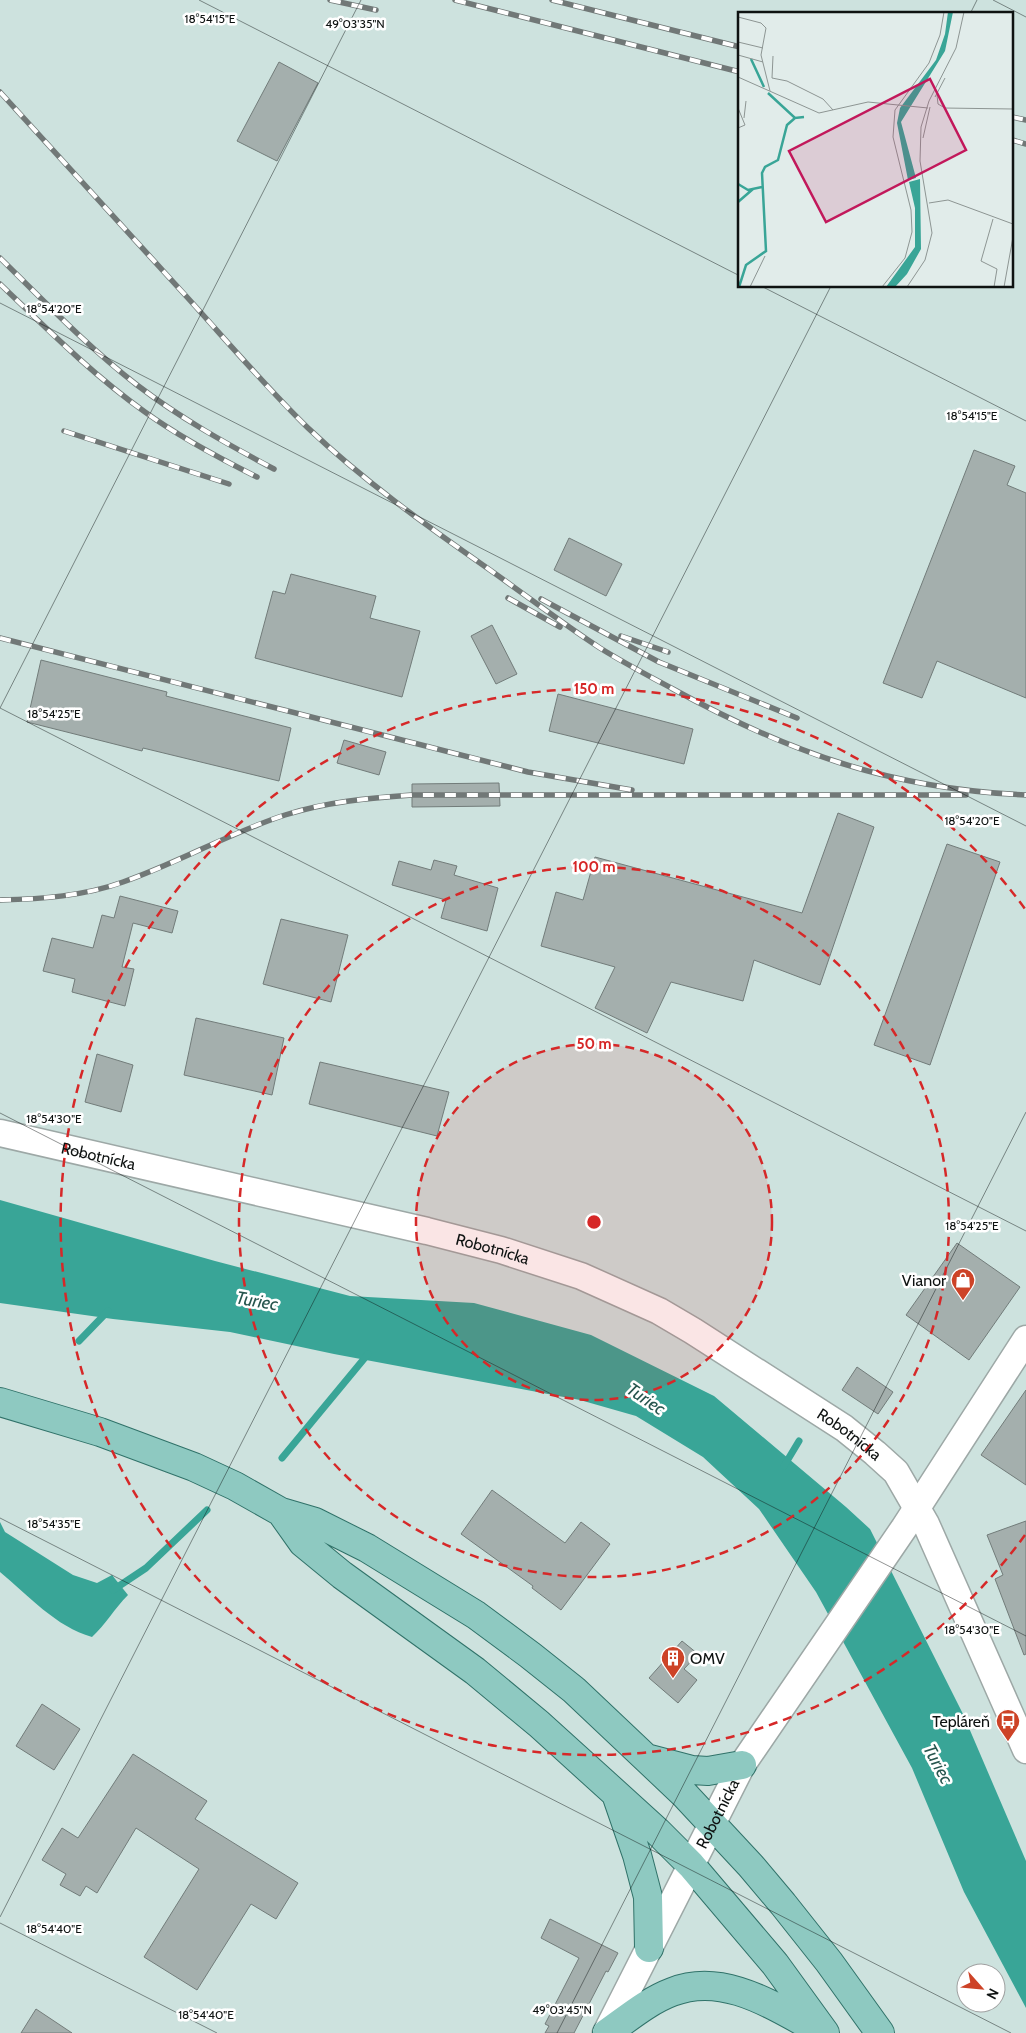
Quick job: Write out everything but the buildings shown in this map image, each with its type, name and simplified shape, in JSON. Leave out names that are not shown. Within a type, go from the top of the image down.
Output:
[{"type":"main road","points":[[0,1402],[100,1432],[194,1467],[235,1486],[281,1512],[315,1522],[367,1548],[476,1615],[574,1690],[648,1758],[751,1866],[784,1904],[880,2033]]},
{"type":"main road","points":[[281,1512],[303,1544],[342,1575],[475,1671],[616,1792],[691,1865],[775,1964],[825,2033]]},
{"type":"main road","points":[[648,1758],[692,1770],[708,1770],[742,1765]]},
{"type":"main road","points":[[616,1792],[648,1898],[649,1948]]},
{"type":"main road","points":[[606,2033],[645,2006],[671,1992],[696,1986],[723,1986],[742,1991],[825,2033]]},
{"type":"street","name":"Robotnícka","points":[[0,1133],[427,1231],[502,1250],[581,1276],[658,1311],[693,1331],[844,1428],[896,1472],[910,1517]]},
{"type":"street","name":"Robotnícka","points":[[606,2033],[742,1765],[910,1517],[1026,1339]]},
{"type":"street","points":[[910,1517],[926,1524],[1026,1750]]},
{"type":"shaded area","points":[[0,0],[1026,0],[1026,2033],[0,2033]]},
{"type":"water","name":"Turiec","points":[[0,1200],[215,1261],[350,1296],[474,1303],[591,1335],[714,1396],[870,1529],[963,1714],[1026,1861],[1026,2008],[1006,1971],[1006,1963],[1002,1963],[964,1892],[912,1768],[816,1592],[759,1509],[703,1457],[636,1416],[580,1400],[334,1354],[230,1332],[113,1319],[0,1303]]},
{"type":"water","points":[[0,1522],[5,1532],[73,1575],[97,1583],[112,1575],[128,1595],[92,1637],[66,1626],[0,1572]]},
{"type":"waterway","points":[[79,1341],[108,1311]]},
{"type":"waterway","points":[[282,1458],[368,1354]]},
{"type":"waterway","points":[[784,1466],[799,1441]]},
{"type":"waterway","points":[[113,1590],[146,1568],[207,1510]]},
{"type":"railway","points":[[330,0],[376,10]]},
{"type":"railway","points":[[455,0],[738,71]]},
{"type":"railway","points":[[552,0],[738,46]]},
{"type":"railway","points":[[0,92],[261,379],[329,448],[443,537],[586,639],[627,664],[716,712],[759,732],[843,764],[886,776],[931,785],[1026,795]]},
{"type":"railway","points":[[1014,117],[1026,120]]},
{"type":"railway","points":[[1014,141],[1026,144]]},
{"type":"railway","points":[[0,258],[84,340],[137,385],[221,440],[274,469]]},
{"type":"railway","points":[[0,284],[71,351],[126,398],[186,439],[257,477]]},
{"type":"railway","points":[[64,431],[229,484]]},
{"type":"railway","points":[[508,598],[560,627]]},
{"type":"railway","points":[[541,599],[659,662],[797,718]]},
{"type":"railway","points":[[621,636],[668,652]]},
{"type":"railway","points":[[0,638],[528,772],[632,790]]},
{"type":"railway","points":[[0,900],[63,896],[108,887],[164,866],[264,822],[316,807],[363,799],[412,795],[966,795]]},
{"type":"place","name":"Vianor","points":[[963,1301]]},
{"type":"place","name":"OMV","points":[[673,1679]]},
{"type":"place","name":"Tepláreň","points":[[1008,1742]]}]
